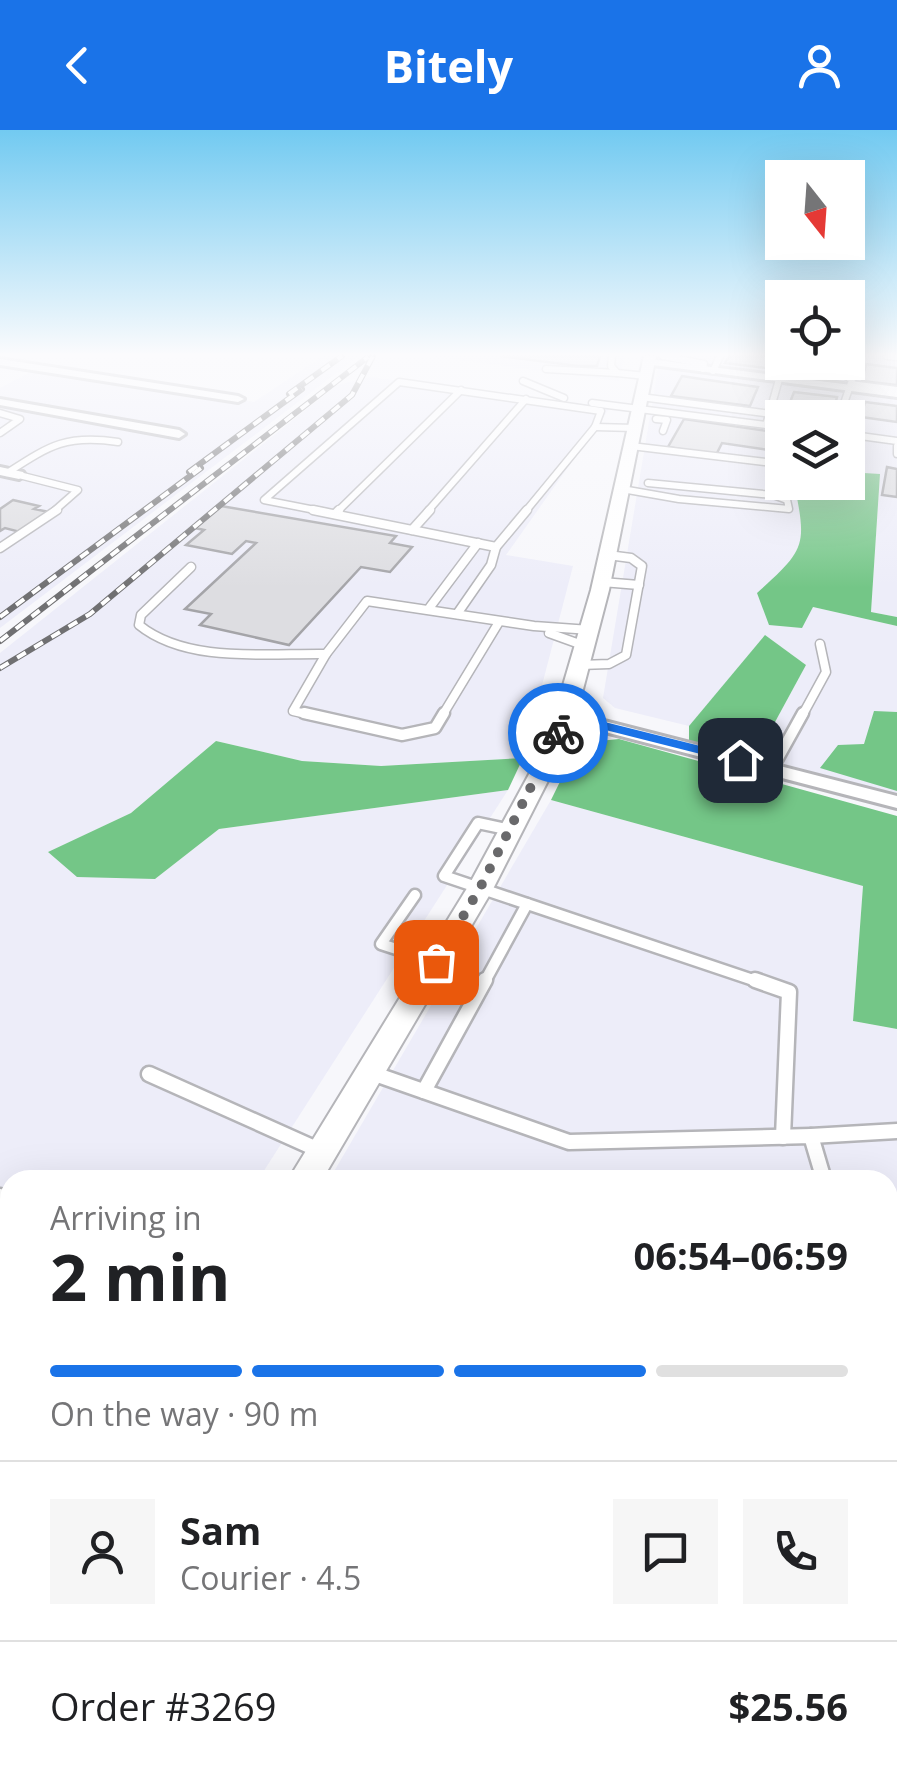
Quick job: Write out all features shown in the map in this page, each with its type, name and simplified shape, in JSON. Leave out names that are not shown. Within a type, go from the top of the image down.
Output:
[{"type":"street","points":[[310,1170],[480,888],[565,716],[602,582],[636,434]]},
{"type":"street","points":[[565,716],[897,802]]},
{"type":"lane","points":[[340,434],[264,500],[496,547]]},
{"type":"lane","points":[[335,514],[417,434]]},
{"type":"lane","points":[[412,530],[496,434]]},
{"type":"lane","points":[[457,614],[490,565],[496,547],[590,434]]},
{"type":"lane","points":[[716,434],[765,458]]},
{"type":"lane","points":[[9,473],[61,438],[86,436],[118,442]]},
{"type":"lane","points":[[865,437],[897,443],[897,454]]},
{"type":"lane","points":[[0,548],[67,503],[78,490],[9,473]]},
{"type":"lane","points":[[648,483],[765,494]]},
{"type":"lane","points":[[622,490],[788,508],[787,500]]},
{"type":"lane","points":[[430,608],[478,543]]},
{"type":"lane","points":[[499,622],[436,728],[402,735],[293,711],[326,654],[367,600],[430,608],[536,629],[585,647],[609,665],[626,658],[642,566],[637,561],[608,555]]},
{"type":"lane","points":[[192,567],[142,615],[139,624],[145,633],[190,647],[326,654]]},
{"type":"lane","points":[[602,582],[639,585]]},
{"type":"lane","points":[[536,629],[585,647]]},
{"type":"lane","points":[[772,769],[826,672],[820,644]]},
{"type":"lane","points":[[511,830],[478,823],[444,876],[789,992],[783,1137]]},
{"type":"lane","points":[[415,895],[381,944],[436,962]]},
{"type":"lane","points":[[424,1091],[527,904]]},
{"type":"lane","points":[[369,1072],[568,1142],[897,1131]]},
{"type":"lane","points":[[150,1074],[322,1151]]},
{"type":"lane","points":[[811,1136],[821,1170]]},
{"type":"shaded area","points":[[0,434],[257,434],[0,628]]},
{"type":"shaded area","points":[[276,434],[592,434],[506,555],[573,566],[540,693],[516,740],[523,758],[381,766],[302,761],[216,741],[131,813],[49,852],[155,879],[219,829],[508,790],[264,1170],[0,1170],[0,653]]},
{"type":"shaded area","points":[[647,434],[765,434],[765,500],[797,500],[804,534],[791,563],[813,607],[897,626],[897,804],[751,767],[806,665],[766,636],[689,726],[615,708],[603,698]]},
{"type":"shaded area","points":[[865,434],[897,434],[897,617],[871,612],[880,475],[865,474]]},
{"type":"shaded area","points":[[551,800],[863,886],[853,1021],[897,1029],[897,1170],[335,1170]]},
{"type":"green space","points":[[865,473],[880,474],[871,612],[897,617],[897,626],[813,607],[802,628],[769,625],[757,593],[794,555],[801,521],[797,500],[865,500]]},
{"type":"green space","points":[[765,635],[806,665],[755,759],[689,741],[689,726]]},
{"type":"green space","points":[[874,711],[897,712],[897,791],[820,768],[838,745],[864,744]]},
{"type":"green space","points":[[619,739],[897,816],[897,1029],[853,1021],[863,886],[551,800],[579,743]]},
{"type":"green space","points":[[216,741],[302,761],[381,766],[523,758],[508,790],[219,829],[155,879],[77,877],[48,852],[131,813]]},
{"type":"building","points":[[676,434],[765,434],[765,449],[722,443],[716,455],[668,447]]},
{"type":"building","points":[[887,467],[897,469],[897,497],[882,495]]},
{"type":"building","points":[[13,500],[49,512],[20,532],[5,528],[0,531],[0,509]]},
{"type":"building","points":[[221,506],[396,536],[390,543],[412,547],[390,572],[361,567],[289,645],[200,625],[211,614],[185,609],[256,543],[246,541],[232,554],[186,545],[204,530],[195,528]]},
{"type":"railway","points":[[189,472],[241,434]]},
{"type":"railway","points":[[0,641],[269,434]]},
{"type":"railway","points":[[0,668],[90,614],[306,434]]},
{"type":"railway","points":[[0,617],[201,468]]},
{"type":"way so far","points":[[436,962],[480,888],[558,733]]},
{"type":"route","points":[[558,733],[565,716],[740,760]]}]
